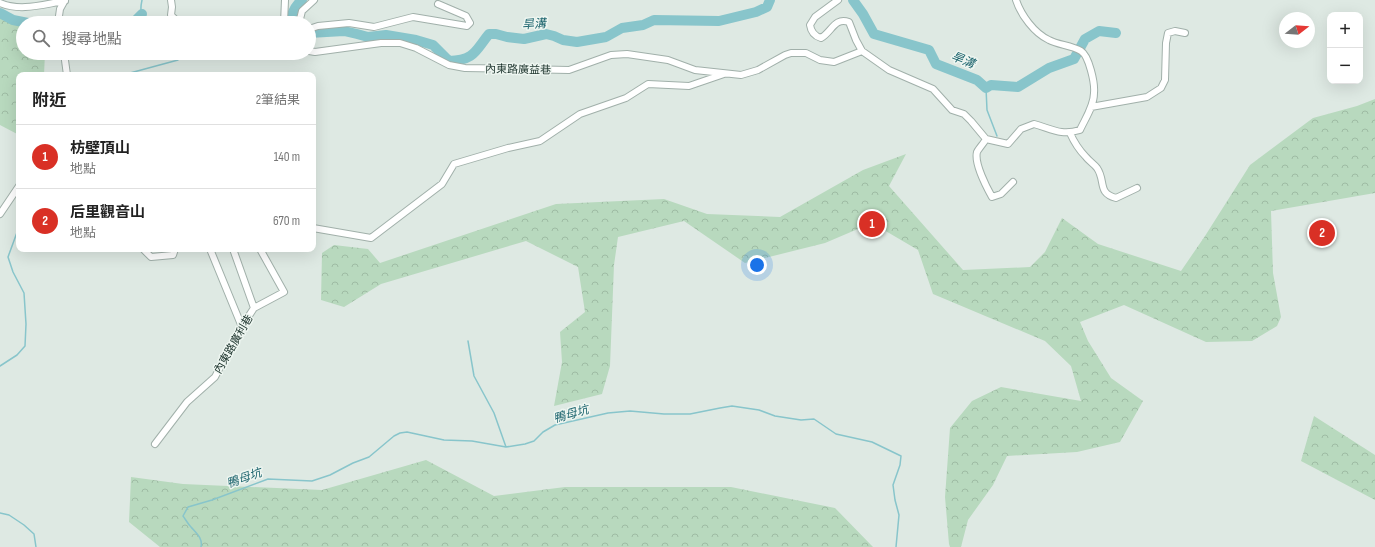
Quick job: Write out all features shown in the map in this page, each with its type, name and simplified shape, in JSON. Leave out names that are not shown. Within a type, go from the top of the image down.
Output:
[{"type":"street","points":[[0,4],[20,8],[65,0]]},
{"type":"street","points":[[59,16],[60,9],[65,0]]},
{"type":"street","points":[[171,0],[172,16]]},
{"type":"street","points":[[284,16],[285,0]]},
{"type":"street","points":[[301,16],[302,11],[314,0]]},
{"type":"street","points":[[838,0],[814,17],[810,25],[816,36],[821,38],[825,36],[836,23],[841,20],[849,22],[862,51],[889,70],[933,89],[952,110],[964,114],[972,121],[986,139],[1008,144],[1021,129],[1034,124],[1057,132],[1070,133],[1080,130],[1091,107],[1094,93],[1088,60],[1081,51],[1048,40],[1037,31],[1026,19],[1016,0]]},
{"type":"street","points":[[316,27],[349,23],[374,27],[413,17],[468,26],[470,23],[466,16],[438,4]]},
{"type":"street","points":[[1091,107],[1146,97],[1161,88],[1164,80],[1168,33],[1175,31],[1185,33]]},
{"type":"street","name":"內東路廣益巷","points":[[316,52],[381,43],[400,43],[416,48],[449,65],[465,68],[569,70],[611,55],[628,54],[668,60],[695,70],[741,75],[758,70],[791,53],[806,53],[820,60],[834,62],[862,51]]},
{"type":"street","points":[[65,60],[67,72]]},
{"type":"street","name":"內東路廣益巷","points":[[316,229],[371,238],[442,184],[454,164],[508,148],[540,141],[580,114],[626,98],[648,84],[689,86],[728,73]]},
{"type":"street","points":[[1070,133],[1086,158],[1097,168],[1101,175],[1104,191],[1107,194],[1116,198],[1136,188]]},
{"type":"street","points":[[986,139],[977,153],[977,158],[983,182],[992,197],[1001,194],[1013,182]]},
{"type":"street","points":[[0,214],[16,190]]},
{"type":"street","points":[[146,252],[151,257],[173,255],[174,252]]},
{"type":"street","points":[[211,252],[242,327]]},
{"type":"street","name":"內東路廣利巷","points":[[155,444],[187,402],[214,377],[254,308],[234,252]]},
{"type":"street","points":[[254,308],[284,292],[262,252]]},
{"type":"green space","points":[[0,15],[16,18],[16,60],[45,60],[44,72],[16,72],[16,133],[0,125]]},
{"type":"green space","points":[[1375,99],[1375,193],[1271,211],[1273,273],[1281,317],[1277,326],[1252,341],[1206,342],[1124,305],[1080,322],[1088,341],[1111,378],[1143,401],[1120,442],[1077,452],[1007,456],[993,485],[968,520],[961,547],[950,547],[949,544],[945,497],[950,428],[972,401],[1001,387],[1081,401],[1071,366],[1045,341],[933,294],[918,250],[872,223],[825,243],[745,263],[684,221],[618,237],[614,265],[610,366],[602,394],[554,406],[562,362],[560,332],[585,312],[578,267],[526,241],[381,284],[344,307],[321,300],[322,253],[334,245],[368,249],[380,263],[556,204],[664,199],[707,214],[780,217],[863,170],[906,154],[889,186],[963,270],[1030,267],[1045,252],[1062,218],[1098,244],[1181,271],[1250,165],[1313,118],[1357,106]]},
{"type":"green space","points":[[1314,416],[1375,455],[1375,500],[1301,461]]},
{"type":"green space","points":[[426,460],[494,496],[565,487],[731,487],[835,508],[873,547],[160,547],[129,522],[131,477],[183,484],[322,490]]},
{"type":"waterway","points":[[142,0],[141,11],[144,16]]},
{"type":"waterway","name":"旱溝","points":[[292,16],[297,5],[302,0]]},
{"type":"waterway","name":"旱溝","points":[[316,33],[344,31],[368,37],[386,35],[416,40],[433,45],[449,61],[464,59],[474,54],[489,34],[524,39],[546,34],[563,40],[577,42],[606,37],[622,28],[643,25],[654,20],[719,21],[756,12],[767,7],[770,0]]},
{"type":"waterway","name":"旱溝","points":[[853,0],[874,34],[929,50],[936,64],[977,80],[986,88],[991,85],[1018,87],[1049,68],[1074,59],[1085,39],[1099,31],[1116,33]]},
{"type":"waterway","points":[[0,13],[16,21]]},
{"type":"waterway","points":[[134,72],[178,60]]},
{"type":"waterway","points":[[986,88],[987,110],[997,136]]},
{"type":"waterway","points":[[0,366],[17,355],[25,346],[26,324],[24,293],[13,272],[8,257],[16,235]]},
{"type":"waterway","points":[[468,341],[474,376],[494,413],[506,447]]},
{"type":"waterway","name":"鴨母坑","points":[[201,547],[200,538],[183,516],[188,507],[212,500],[268,479],[312,481],[330,475],[353,463],[369,457],[394,436],[400,433],[407,432],[444,440],[472,441],[506,447],[534,441],[543,432],[555,425],[608,413],[630,411],[664,414],[690,414],[732,406],[759,410],[775,416],[801,420],[814,419],[836,434],[872,442],[901,456],[900,465],[893,485],[899,515],[896,547]]},
{"type":"waterway","name":"鴨母坑","points":[[0,513],[9,515],[34,534],[36,547]]},
{"type":"place","name":"枋壁頂山","points":[[872,224]]},
{"type":"place","name":"后里觀音山","points":[[1322,233]]}]
